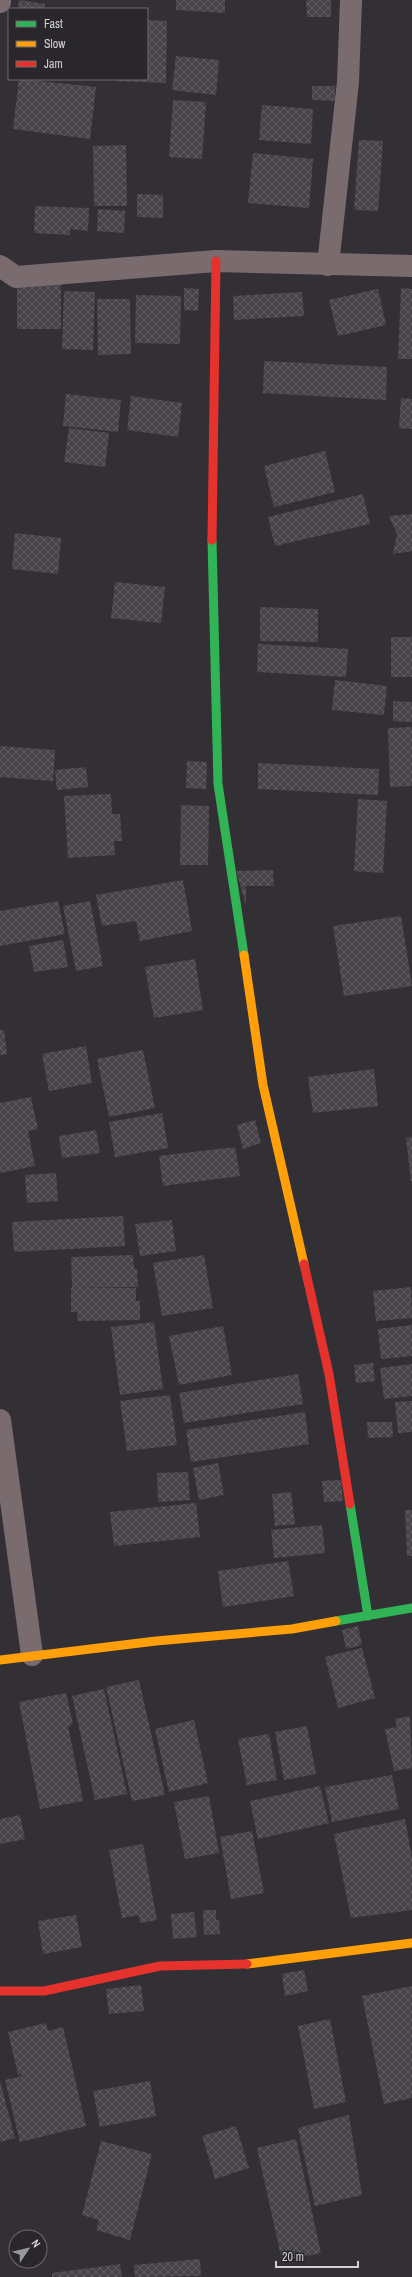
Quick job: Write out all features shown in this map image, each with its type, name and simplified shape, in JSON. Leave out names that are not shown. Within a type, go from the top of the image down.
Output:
[{"type":"street","points":[[328,265],[348,82],[351,0]]},
{"type":"street","points":[[216,260],[215,390],[211,504],[218,784],[263,1085],[329,1374],[368,1616]]},
{"type":"street","points":[[0,266],[16,277],[216,260],[328,265],[412,266]]},
{"type":"street","points":[[0,1420],[32,1656]]},
{"type":"street","points":[[0,1660],[156,1641],[292,1629],[412,1608]]},
{"type":"street","points":[[0,1991],[44,1991],[160,1966],[242,1965],[412,1943]]},
{"type":"building","points":[[19,0],[45,4],[45,8],[18,8]]},
{"type":"building","points":[[176,0],[225,0],[225,13],[176,10]]},
{"type":"building","points":[[306,0],[331,0],[331,17],[307,17]]},
{"type":"building","points":[[148,20],[167,21],[166,83],[117,81],[148,80]]},
{"type":"building","points":[[176,56],[219,60],[216,95],[172,90]]},
{"type":"building","points":[[19,80],[96,87],[90,139],[13,129]]},
{"type":"building","points":[[312,86],[335,86],[335,101],[312,100]]},
{"type":"building","points":[[173,100],[206,102],[202,159],[169,157]]},
{"type":"building","points":[[262,105],[313,109],[311,144],[259,140]]},
{"type":"building","points":[[359,140],[383,141],[378,211],[354,210]]},
{"type":"building","points":[[126,145],[127,206],[94,206],[93,146]]},
{"type":"building","points":[[253,153],[313,159],[309,208],[248,203]]},
{"type":"building","points":[[137,194],[163,195],[163,218],[137,217]]},
{"type":"building","points":[[35,206],[89,208],[88,231],[70,229],[70,235],[34,233]]},
{"type":"building","points":[[98,209],[125,211],[124,233],[97,231]]},
{"type":"building","points":[[17,278],[61,278],[61,329],[17,329]]},
{"type":"building","points":[[184,288],[199,289],[198,311],[184,310]]},
{"type":"building","points":[[401,288],[412,289],[412,359],[398,359]]},
{"type":"building","points":[[378,289],[386,325],[338,336],[329,300]]},
{"type":"building","points":[[64,291],[95,292],[93,350],[62,349]]},
{"type":"building","points":[[302,292],[304,316],[234,320],[233,296]]},
{"type":"building","points":[[136,295],[181,296],[180,344],[135,343]]},
{"type":"building","points":[[97,299],[130,299],[131,354],[98,355]]},
{"type":"building","points":[[264,361],[387,367],[386,400],[263,393]]},
{"type":"building","points":[[66,394],[121,400],[118,432],[63,426]]},
{"type":"building","points":[[131,396],[182,403],[178,437],[127,430]]},
{"type":"building","points":[[401,398],[412,399],[412,429],[399,428]]},
{"type":"building","points":[[69,428],[109,433],[105,467],[64,462]]},
{"type":"building","points":[[325,451],[335,492],[274,507],[264,466]]},
{"type":"building","points":[[363,494],[370,524],[275,546],[268,517]]},
{"type":"building","points":[[412,514],[412,551],[393,554],[397,534],[389,516]]},
{"type":"building","points":[[15,533],[61,538],[58,574],[12,569]]},
{"type":"building","points":[[115,582],[165,587],[161,623],[111,618]]},
{"type":"building","points":[[260,607],[318,609],[318,642],[260,641]]},
{"type":"building","points":[[391,637],[412,637],[412,677],[391,677]]},
{"type":"building","points":[[258,644],[348,649],[346,677],[257,672]]},
{"type":"building","points":[[335,680],[387,686],[384,715],[332,710]]},
{"type":"building","points":[[393,701],[412,702],[412,722],[393,721]]},
{"type":"building","points":[[412,727],[412,786],[390,787],[388,728]]},
{"type":"building","points":[[0,746],[55,750],[53,781],[0,777]]},
{"type":"building","points":[[187,761],[207,762],[206,789],[186,788]]},
{"type":"building","points":[[258,763],[379,769],[378,795],[258,789]]},
{"type":"building","points":[[86,767],[88,787],[57,790],[55,770]]},
{"type":"building","points":[[111,794],[112,814],[120,814],[122,841],[114,841],[115,855],[68,858],[64,796]]},
{"type":"building","points":[[358,799],[387,801],[383,873],[354,871]]},
{"type":"building","points":[[181,805],[209,806],[208,865],[180,865]]},
{"type":"building","points":[[273,870],[274,886],[246,886],[246,905],[236,871]]},
{"type":"building","points":[[183,880],[192,931],[140,941],[136,921],[102,926],[96,895]]},
{"type":"building","points":[[58,901],[65,934],[0,946],[0,911]]},
{"type":"building","points":[[90,901],[103,966],[76,971],[63,906]]},
{"type":"building","points":[[401,916],[412,986],[344,996],[333,926]]},
{"type":"building","points":[[63,940],[68,967],[34,972],[29,946]]},
{"type":"building","points":[[195,959],[203,1010],[154,1018],[145,967]]},
{"type":"building","points":[[0,1030],[4,1030],[7,1054],[0,1055]]},
{"type":"building","points":[[86,1046],[92,1083],[49,1091],[42,1054]]},
{"type":"building","points":[[143,1050],[155,1108],[109,1117],[97,1059]]},
{"type":"building","points":[[374,1069],[378,1106],[313,1113],[308,1077]]},
{"type":"building","points":[[31,1097],[38,1129],[28,1131],[35,1166],[0,1173],[0,1103]]},
{"type":"building","points":[[162,1113],[168,1148],[115,1157],[109,1122]]},
{"type":"building","points":[[255,1120],[261,1143],[243,1149],[237,1125]]},
{"type":"building","points":[[96,1130],[100,1153],[62,1158],[59,1136]]},
{"type":"building","points":[[412,1137],[412,1181],[411,1181],[406,1138]]},
{"type":"building","points":[[235,1147],[240,1176],[163,1186],[159,1156]]},
{"type":"building","points":[[56,1173],[58,1201],[27,1203],[25,1175]]},
{"type":"building","points":[[123,1216],[125,1246],[14,1252],[12,1222]]},
{"type":"building","points":[[172,1220],[176,1251],[140,1256],[135,1224]]},
{"type":"building","points":[[133,1255],[134,1268],[137,1269],[138,1287],[72,1288],[71,1257]]},
{"type":"building","points":[[204,1255],[213,1308],[162,1316],[153,1263]]},
{"type":"building","points":[[411,1287],[412,1318],[376,1321],[373,1291]]},
{"type":"building","points":[[71,1288],[136,1288],[136,1301],[140,1301],[140,1320],[78,1321],[77,1312],[71,1312]]},
{"type":"building","points":[[154,1322],[163,1389],[120,1395],[111,1327]]},
{"type":"building","points":[[412,1325],[412,1356],[381,1359],[378,1329]]},
{"type":"building","points":[[223,1326],[232,1375],[179,1385],[169,1336]]},
{"type":"building","points":[[373,1363],[375,1381],[356,1383],[354,1365]]},
{"type":"building","points":[[412,1364],[412,1396],[384,1399],[380,1368]]},
{"type":"building","points":[[298,1374],[303,1404],[184,1423],[179,1393]]},
{"type":"building","points":[[170,1395],[177,1445],[127,1451],[120,1401]]},
{"type":"building","points":[[412,1401],[412,1432],[398,1433],[395,1402]]},
{"type":"building","points":[[305,1412],[309,1444],[191,1462],[186,1430]]},
{"type":"building","points":[[367,1422],[392,1422],[393,1437],[368,1438]]},
{"type":"building","points":[[218,1463],[224,1495],[199,1500],[193,1468]]},
{"type":"building","points":[[188,1472],[190,1500],[158,1502],[157,1473]]},
{"type":"building","points":[[341,1480],[343,1501],[324,1502],[322,1481]]},
{"type":"building","points":[[291,1492],[295,1524],[275,1526],[272,1494]]},
{"type":"building","points":[[196,1503],[200,1537],[114,1546],[110,1512]]},
{"type":"building","points":[[405,1510],[412,1510],[412,1556],[407,1556]]},
{"type":"building","points":[[322,1525],[325,1553],[274,1558],[271,1530]]},
{"type":"building","points":[[288,1561],[294,1596],[223,1607],[218,1571]]},
{"type":"building","points":[[358,1626],[362,1645],[346,1649],[342,1630]]},
{"type":"building","points":[[362,1648],[375,1698],[338,1708],[325,1657]]},
{"type":"building","points":[[139,1680],[165,1795],[132,1801],[106,1687]]},
{"type":"building","points":[[104,1689],[127,1794],[95,1800],[72,1696]]},
{"type":"building","points":[[66,1693],[73,1724],[68,1726],[83,1801],[40,1809],[19,1702]]},
{"type":"building","points":[[410,1716],[412,1768],[394,1771],[385,1729],[397,1727],[395,1719]]},
{"type":"building","points":[[194,1720],[208,1783],[169,1792],[155,1729]]},
{"type":"building","points":[[307,1726],[316,1774],[284,1780],[275,1732]]},
{"type":"building","points":[[269,1734],[277,1780],[247,1785],[238,1739]]},
{"type":"building","points":[[392,1775],[399,1809],[332,1822],[325,1787]]},
{"type":"building","points":[[320,1786],[329,1823],[258,1839],[250,1801]]},
{"type":"building","points":[[209,1796],[219,1853],[185,1859],[174,1802]]},
{"type":"building","points":[[20,1815],[25,1839],[0,1844],[0,1819]]},
{"type":"building","points":[[405,1819],[412,1858],[412,1910],[351,1918],[334,1834]]},
{"type":"building","points":[[252,1831],[264,1893],[231,1899],[220,1837]]},
{"type":"building","points":[[143,1844],[157,1920],[140,1923],[139,1915],[122,1918],[109,1850]]},
{"type":"building","points":[[203,1910],[216,1910],[216,1920],[219,1920],[220,1934],[204,1935]]},
{"type":"building","points":[[194,1912],[197,1937],[173,1939],[171,1914]]},
{"type":"building","points":[[76,1915],[82,1947],[43,1954],[38,1921]]},
{"type":"building","points":[[304,1970],[308,1991],[285,1996],[282,1974]]},
{"type":"building","points":[[141,1985],[144,2011],[109,2014],[106,1989]]},
{"type":"building","points":[[412,1986],[412,2098],[384,2104],[362,1996]]},
{"type":"building","points":[[330,2019],[346,2102],[314,2109],[298,2026]]},
{"type":"building","points":[[46,2023],[48,2031],[63,2027],[86,2126],[20,2142],[5,2080],[22,2076],[21,2074],[18,2075],[8,2032]]},
{"type":"building","points":[[0,2081],[15,2138],[0,2142]]},
{"type":"building","points":[[150,2081],[156,2116],[100,2127],[93,2091]]},
{"type":"building","points":[[349,2115],[362,2195],[315,2206],[298,2128]]},
{"type":"building","points":[[236,2126],[249,2168],[215,2179],[202,2136]]},
{"type":"building","points":[[296,2139],[321,2253],[282,2261],[257,2148]]},
{"type":"building","points":[[101,2141],[152,2154],[130,2240],[96,2230],[99,2220],[82,2215]]},
{"type":"building","points":[[200,2259],[201,2276],[135,2277],[134,2265]]},
{"type":"building","points":[[120,2264],[122,2277],[52,2277],[52,2273]]},
{"type":"traffic: fast","points":[[212,540],[218,784],[244,955]]},
{"type":"traffic: fast","points":[[350,1504],[368,1616]]},
{"type":"traffic: fast","points":[[336,1621],[412,1608]]},
{"type":"traffic: slow","points":[[244,955],[263,1085],[304,1264]]},
{"type":"traffic: slow","points":[[0,1660],[156,1641],[292,1629],[336,1621]]},
{"type":"traffic: slow","points":[[247,1964],[412,1943]]},
{"type":"traffic: jam","points":[[212,540],[216,261]]},
{"type":"traffic: jam","points":[[304,1264],[329,1374],[350,1504]]},
{"type":"traffic: jam","points":[[0,1991],[44,1991],[160,1966],[247,1964]]}]
